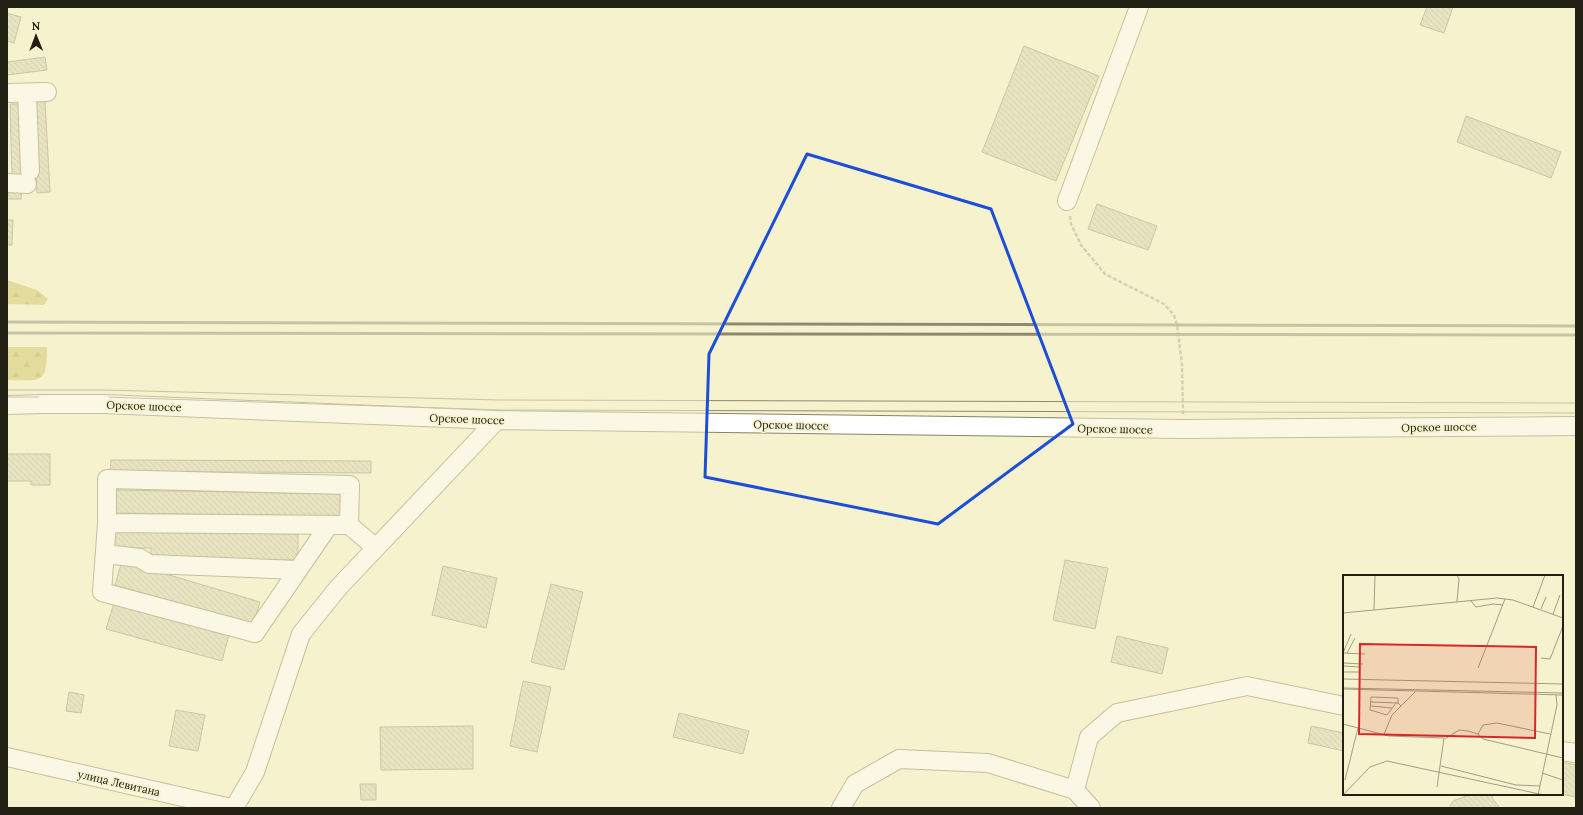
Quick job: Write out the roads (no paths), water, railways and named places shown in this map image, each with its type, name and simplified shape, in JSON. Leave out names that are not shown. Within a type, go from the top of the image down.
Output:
[{"type":"street","points":[[1068,201],[1139,7]]},
{"type":"street","points":[[7,93],[47,92]]},
{"type":"street","points":[[7,183],[29,177],[27,93]]},
{"type":"street","name":"Орское шоссе","points":[[7,405],[103,404],[497,420],[1183,429],[1576,426]]},
{"type":"street","points":[[232,808],[255,772],[301,634],[338,588],[497,420]]},
{"type":"street","points":[[329,525],[255,633],[102,592],[107,522],[107,479],[350,485],[349,525]]},
{"type":"street","points":[[107,522],[349,525],[376,548]]},
{"type":"street","points":[[105,554],[140,558],[149,564],[298,570]]},
{"type":"street","points":[[1075,790],[1089,737],[1117,713],[1247,686],[1343,706]]},
{"type":"street","points":[[1563,751],[1576,753]]},
{"type":"street","name":"улица Левитана","points":[[7,758],[232,808]]},
{"type":"street","points":[[841,808],[856,784],[899,758],[988,763],[1075,790],[1091,808]]},
{"type":"tram line","points":[[7,390],[103,390],[500,400],[1576,403]]},
{"type":"tram line","points":[[7,397],[103,397],[501,410],[1576,413]]},
{"type":"railway","points":[[7,322],[1576,326]]},
{"type":"railway","points":[[7,333],[1576,335]]}]
